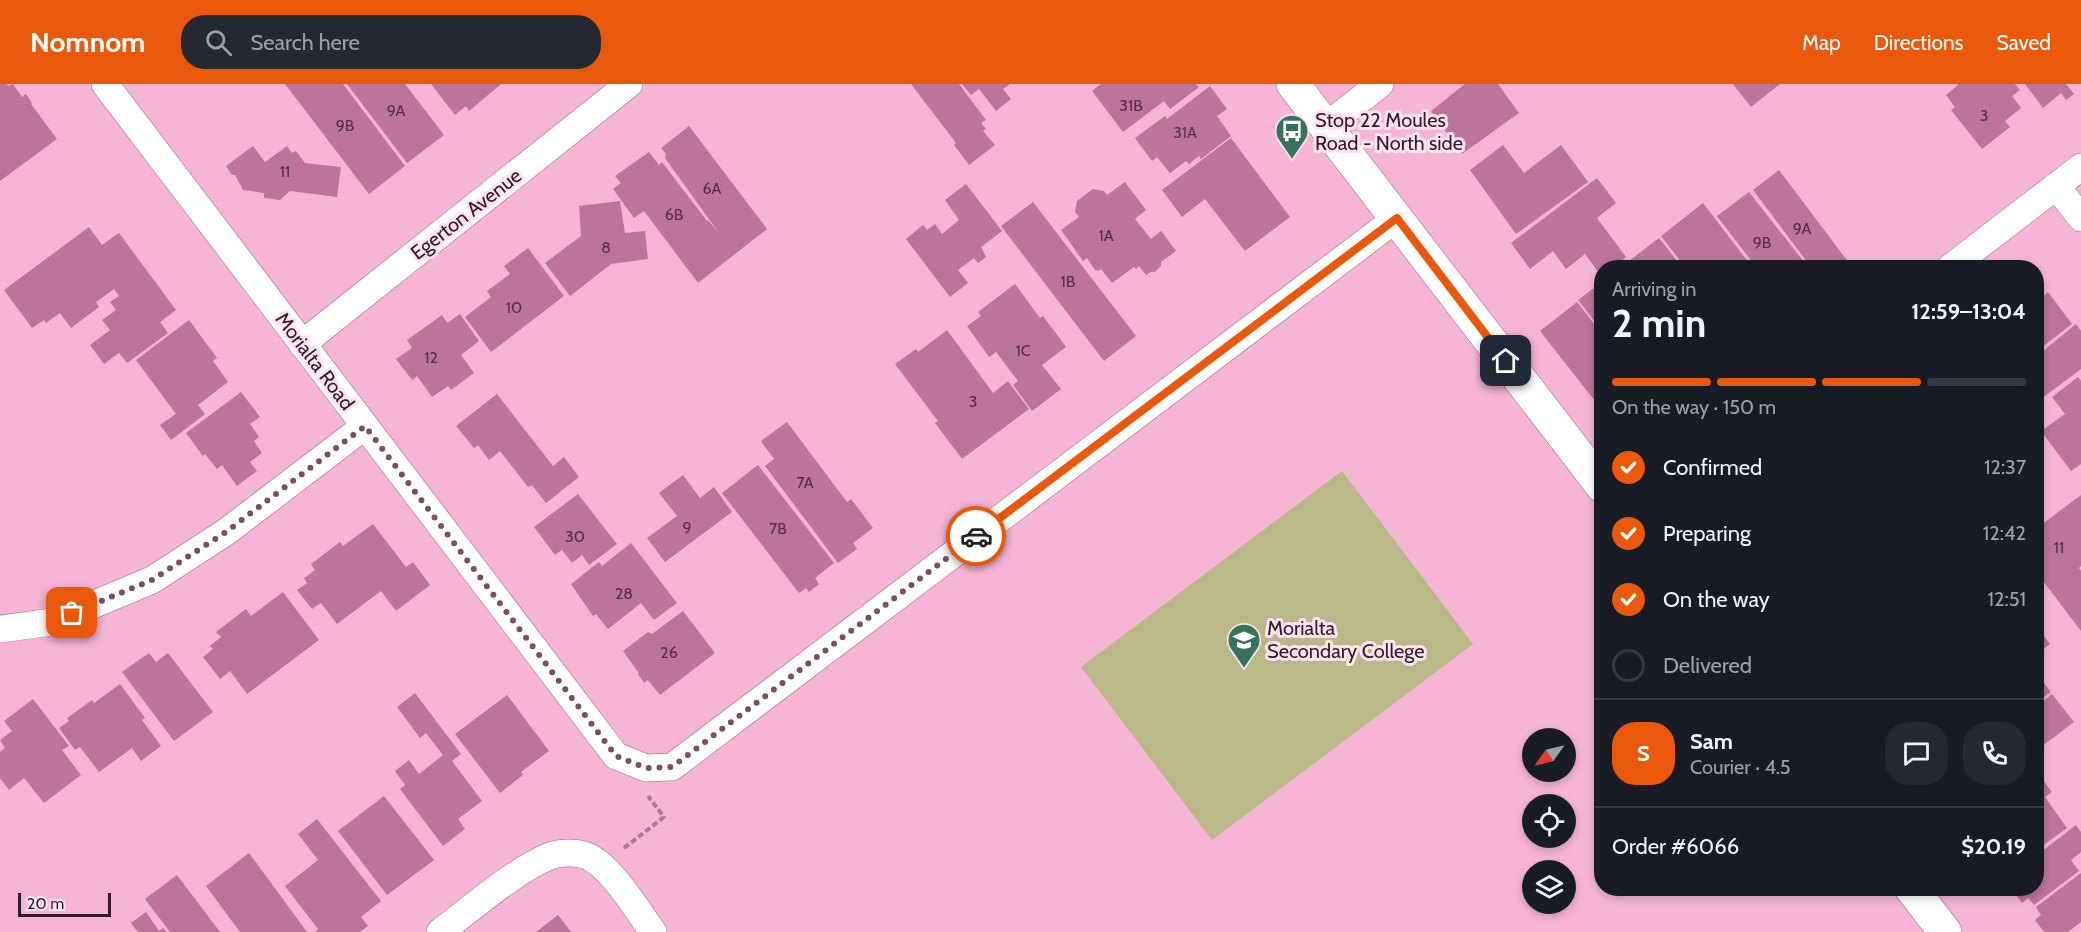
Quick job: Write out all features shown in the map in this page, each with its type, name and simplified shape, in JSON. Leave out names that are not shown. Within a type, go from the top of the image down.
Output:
[{"type":"main road","points":[[1293,84],[1594,476]]},
{"type":"main road","points":[[1917,896],[1945,932]]},
{"type":"street","name":"Morialta Road","points":[[105,84],[616,756]]},
{"type":"street","name":"Egerton Avenue","points":[[302,344],[629,84]]},
{"type":"street","points":[[1326,126],[1380,84]]},
{"type":"street","points":[[1960,260],[2081,167]]},
{"type":"street","points":[[2056,186],[2081,218]]},
{"type":"street","points":[[616,756],[646,768],[672,767],[1397,218]]},
{"type":"street","points":[[0,629],[52,622],[152,580],[226,532],[365,426]]},
{"type":"street","points":[[440,932],[534,865],[552,855],[574,853],[586,856],[602,866],[653,932]]},
{"type":"path","points":[[602,866],[664,816],[616,756]]},
{"type":"green space","points":[[1342,471],[1473,644],[1212,840],[1081,667]]},
{"type":"building","points":[[0,84],[8,86],[13,84],[22,97],[26,94],[57,139],[0,181]]},
{"type":"building","points":[[285,84],[343,84],[405,166],[369,194]]},
{"type":"building","points":[[347,84],[405,84],[444,135],[407,163]]},
{"type":"building","points":[[431,84],[501,84],[469,111],[466,106],[455,115]]},
{"type":"building","points":[[911,84],[959,84],[986,120],[981,123],[986,129],[983,131],[995,145],[969,165],[954,145],[956,143]]},
{"type":"building","points":[[962,84],[1010,84],[1003,89],[1011,99],[996,111],[979,89],[971,95]]},
{"type":"building","points":[[1101,84],[1196,84],[1199,87],[1170,109],[1164,101],[1123,132],[1092,91]]},
{"type":"building","points":[[1465,84],[1498,84],[1519,113],[1462,154],[1431,111]]},
{"type":"building","points":[[1733,84],[1780,84],[1751,107]]},
{"type":"building","points":[[1957,84],[2015,84],[2020,90],[2012,96],[2021,108],[2005,121],[2010,127],[1982,149],[1951,110],[1955,107],[1946,95]]},
{"type":"building","points":[[2025,84],[2066,84],[2074,94],[2066,100],[2061,93],[2043,108]]},
{"type":"building","points":[[1210,86],[1227,109],[1217,116],[1231,136],[1201,159],[1199,156],[1189,164],[1186,161],[1170,173],[1157,157],[1152,161],[1135,138],[1165,116],[1167,119]]},
{"type":"building","points":[[689,126],[767,229],[698,283],[644,211],[634,218],[613,189],[621,183],[615,176],[649,152],[659,165],[662,162],[707,221],[719,233],[665,158],[666,154],[661,148]]},
{"type":"building","points":[[1231,138],[1290,217],[1245,251],[1205,199],[1182,217],[1162,190]]},
{"type":"building","points":[[1503,145],[1524,173],[1561,145],[1588,182],[1516,234],[1470,170]]},
{"type":"building","points":[[253,146],[265,162],[287,146],[292,153],[296,151],[305,163],[341,167],[337,197],[290,191],[280,200],[264,198],[264,193],[243,190],[235,175],[232,175],[226,166]]},
{"type":"building","points":[[1779,170],[1847,260],[1806,260],[1753,190]]},
{"type":"building","points":[[1597,178],[1616,203],[1597,218],[1626,257],[1622,260],[1594,260],[1594,266],[1585,254],[1566,269],[1553,251],[1530,269],[1511,243]]},
{"type":"building","points":[[1125,182],[1146,210],[1135,219],[1151,239],[1161,231],[1176,251],[1161,262],[1161,266],[1155,272],[1146,275],[1139,266],[1136,269],[1134,267],[1112,283],[1101,269],[1095,270],[1087,258],[1083,261],[1061,230],[1079,217],[1075,212],[1077,201],[1093,189],[1104,191],[1107,195]]},
{"type":"building","points":[[966,184],[1002,231],[981,247],[986,257],[978,263],[974,258],[958,270],[968,283],[950,297],[906,239],[923,225],[927,230],[935,224],[942,234],[959,220],[945,200]]},
{"type":"building","points":[[1749,192],[1802,260],[1751,260],[1717,216]]},
{"type":"building","points":[[620,201],[625,233],[645,231],[648,259],[611,264],[570,296],[545,263],[581,236],[579,206]]},
{"type":"building","points":[[1033,202],[1136,336],[1104,361],[1001,226]]},
{"type":"building","points":[[1703,203],[1747,260],[1680,260],[1661,236]]},
{"type":"building","points":[[89,227],[102,245],[119,233],[176,310],[160,322],[168,333],[127,363],[119,353],[104,364],[90,345],[110,330],[102,320],[116,310],[110,302],[119,296],[114,289],[96,302],[99,307],[71,328],[60,313],[46,323],[44,320],[32,328],[4,290]]},
{"type":"building","points":[[1659,238],[1676,260],[1630,260]]},
{"type":"building","points":[[528,248],[564,296],[491,352],[465,317],[491,297],[487,291],[510,274],[504,266]]},
{"type":"building","points":[[1015,284],[1040,318],[1043,316],[1066,347],[1042,365],[1061,389],[1032,411],[1013,385],[1018,381],[996,352],[989,357],[967,326],[981,316],[978,312]]},
{"type":"building","points":[[1594,288],[1594,321],[1578,300]]},
{"type":"building","points":[[2048,292],[2072,324],[2044,346],[2044,295]]},
{"type":"building","points":[[1577,302],[1594,324],[1594,400],[1540,331]]},
{"type":"building","points":[[460,314],[479,341],[461,355],[474,373],[451,390],[448,386],[432,397],[417,376],[412,380],[396,359],[412,348],[407,340],[442,315],[447,323]]},
{"type":"building","points":[[189,320],[217,358],[213,361],[228,382],[198,405],[205,414],[171,440],[160,425],[176,414],[136,360]]},
{"type":"building","points":[[2076,324],[2081,331],[2081,369],[2044,397],[2044,350]]},
{"type":"building","points":[[947,330],[993,393],[1008,381],[1029,409],[962,459],[935,423],[938,421],[895,364],[916,349],[918,352]]},
{"type":"building","points":[[2078,377],[2081,381],[2081,464],[2071,471],[2044,435],[2044,429],[2065,414],[2052,397]]},
{"type":"building","points":[[241,392],[260,417],[250,424],[259,437],[254,441],[262,453],[250,462],[257,471],[237,486],[222,465],[217,469],[205,454],[203,456],[186,433]]},
{"type":"building","points":[[497,394],[553,466],[564,457],[579,477],[546,503],[532,485],[528,487],[500,451],[489,460],[478,445],[474,448],[456,426]]},
{"type":"building","points":[[787,422],[847,502],[851,499],[873,528],[853,543],[857,549],[838,563],[765,466],[774,459],[761,441]]},
{"type":"building","points":[[758,465],[834,563],[815,578],[819,584],[809,592],[806,588],[799,593],[722,493]]},
{"type":"building","points":[[683,475],[700,498],[714,487],[732,512],[665,562],[647,538],[677,516],[659,493]]},
{"type":"building","points":[[578,494],[617,544],[589,565],[582,555],[572,563],[562,550],[555,555],[534,527]]},
{"type":"building","points":[[2081,495],[2081,566],[2079,568],[2081,571],[2081,631],[2044,582],[2044,523]]},
{"type":"building","points":[[373,524],[406,567],[413,562],[430,585],[396,611],[381,591],[337,624],[321,603],[312,609],[297,590],[307,583],[304,578],[315,570],[311,564],[340,542],[343,546]]},
{"type":"building","points":[[631,543],[677,603],[654,620],[641,603],[608,629],[596,614],[593,616],[571,584],[599,562],[602,566]]},
{"type":"building","points":[[283,592],[319,640],[247,694],[230,671],[220,679],[203,657],[213,649],[210,646],[221,637],[216,632],[246,609],[251,616]]},
{"type":"building","points":[[683,611],[715,653],[660,695],[648,680],[644,683],[623,651],[648,632],[652,634]]},
{"type":"building","points":[[2044,636],[2050,644],[2044,649]]},
{"type":"building","points":[[149,653],[156,662],[168,653],[213,712],[174,741],[122,672]]},
{"type":"building","points":[[2044,683],[2051,692],[2044,697]]},
{"type":"building","points":[[120,684],[145,718],[142,720],[161,746],[141,761],[132,748],[99,772],[80,747],[75,750],[59,728],[69,721],[67,718],[92,700],[94,703]]},
{"type":"building","points":[[415,693],[461,754],[452,761],[482,801],[458,819],[465,829],[443,846],[400,789],[405,785],[395,771],[409,760],[419,774],[443,755],[426,733],[420,738],[397,707]]},
{"type":"building","points":[[2052,694],[2074,722],[2044,745],[2044,700]]},
{"type":"building","points":[[507,695],[549,751],[521,772],[523,775],[500,793],[455,734]]},
{"type":"building","points":[[33,699],[69,746],[62,750],[81,775],[44,803],[24,778],[9,790],[0,778],[0,752],[5,748],[0,740],[12,731],[4,721]]},
{"type":"building","points":[[2044,781],[2052,792],[2045,797],[2067,828],[2044,845]]},
{"type":"building","points":[[384,796],[434,860],[387,895],[338,831]]},
{"type":"building","points":[[317,819],[381,901],[361,917],[368,926],[360,932],[315,932],[318,929],[285,886],[318,860],[298,834]]},
{"type":"building","points":[[2076,825],[2081,832],[2081,852],[2071,860],[2079,871],[2034,905],[2028,898],[2022,903],[2017,896],[2044,896],[2044,850]]},
{"type":"building","points":[[249,853],[307,932],[240,932],[206,886]]},
{"type":"building","points":[[2081,873],[2081,922],[2068,932],[2044,932],[2035,920],[2041,915],[2036,907]]},
{"type":"building","points":[[177,875],[220,932],[170,932],[145,899]]},
{"type":"building","points":[[146,912],[159,931],[163,928],[167,932],[138,932],[131,923]]},
{"type":"building","points":[[558,915],[571,932],[536,932]]},
{"type":"way so far","points":[[72,613],[152,580],[226,532],[365,426],[616,756],[646,768],[672,767],[976,536]]},
{"type":"place","name":"Stop 22 Moules Road - North side","points":[[1292,160]]},
{"type":"place","name":"Morialta Secondary College","points":[[1244,669]]},
{"type":"route","points":[[976,536],[1397,218],[1506,361]]}]
